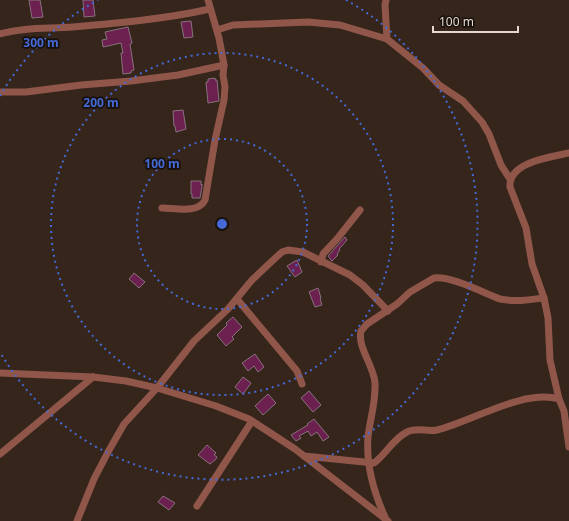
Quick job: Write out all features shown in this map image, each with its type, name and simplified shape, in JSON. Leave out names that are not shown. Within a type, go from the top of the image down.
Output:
[{"type":"street","points":[[162,208],[200,207],[205,200],[215,140],[224,100],[225,87],[223,75],[224,65],[217,30],[208,0]]},
{"type":"street","points":[[386,0],[387,39]]},
{"type":"street","points":[[0,34],[45,27],[64,27],[159,18],[210,9]]},
{"type":"street","points":[[217,30],[240,24],[308,22],[340,25],[387,39],[423,68],[439,85],[463,101],[482,122],[490,134],[501,165],[510,178],[510,187],[526,228],[532,264],[544,298],[548,318],[550,360],[559,399],[564,411],[569,447]]},
{"type":"street","points":[[0,92],[26,92],[81,85],[131,81],[172,76],[224,65]]},
{"type":"street","points":[[510,178],[517,171],[530,163],[569,153]]},
{"type":"street","points":[[321,262],[323,254],[360,210]]},
{"type":"street","points":[[77,521],[94,479],[124,424],[157,388],[188,349],[237,299],[252,280],[282,252],[295,250],[303,252],[355,278],[388,311]]},
{"type":"street","points":[[387,520],[378,501],[369,463],[368,437],[373,412],[375,382],[361,341],[360,335],[363,327],[388,311],[410,292],[438,277],[455,280],[493,297],[508,301],[544,298]]},
{"type":"street","points":[[237,299],[297,371],[302,384]]},
{"type":"street","points":[[0,373],[93,377],[126,381],[203,401],[252,421],[304,456],[387,520]]},
{"type":"street","points":[[0,454],[93,377]]},
{"type":"street","points":[[304,456],[374,463],[404,433],[409,431],[439,430],[472,419],[508,404],[534,397],[550,396],[559,399]]},
{"type":"street","points":[[197,506],[252,421]]},
{"type":"building","points":[[29,0],[40,0],[43,17],[32,18]]},
{"type":"building","points":[[83,0],[93,0],[95,16],[84,17]]},
{"type":"building","points":[[191,21],[193,37],[184,38],[181,22]]},
{"type":"building","points":[[128,27],[132,43],[130,44],[134,70],[131,71],[131,73],[123,74],[121,53],[123,53],[121,43],[103,47],[102,40],[107,39],[105,32]]},
{"type":"building","points":[[215,78],[215,80],[217,80],[219,101],[208,103],[206,82],[208,82],[208,79]]},
{"type":"building","points":[[183,110],[186,129],[176,132],[173,111]]},
{"type":"building","points":[[191,181],[201,181],[202,186],[200,198],[192,198]]},
{"type":"building","points":[[345,237],[347,240],[339,249],[338,255],[332,261],[328,256]]},
{"type":"building","points":[[297,260],[302,272],[295,277],[287,266]]},
{"type":"building","points":[[134,273],[145,282],[139,288],[129,279]]},
{"type":"building","points":[[318,288],[322,305],[315,307],[309,292]]},
{"type":"building","points":[[233,317],[242,327],[232,337],[234,339],[226,346],[217,335],[227,325],[226,323]]},
{"type":"building","points":[[255,354],[264,367],[258,372],[254,366],[248,371],[242,363]]},
{"type":"building","points":[[243,377],[251,383],[243,394],[235,387]]},
{"type":"building","points":[[309,391],[321,405],[313,412],[301,398]]},
{"type":"building","points":[[268,394],[276,403],[263,415],[255,406]]},
{"type":"building","points":[[314,419],[329,437],[323,441],[317,432],[311,436],[308,431],[299,436],[301,438],[296,441],[291,435],[308,425],[307,424]]},
{"type":"building","points":[[207,445],[216,453],[214,455],[217,457],[210,464],[198,455]]},
{"type":"building","points":[[163,496],[175,503],[169,510],[158,502]]}]
